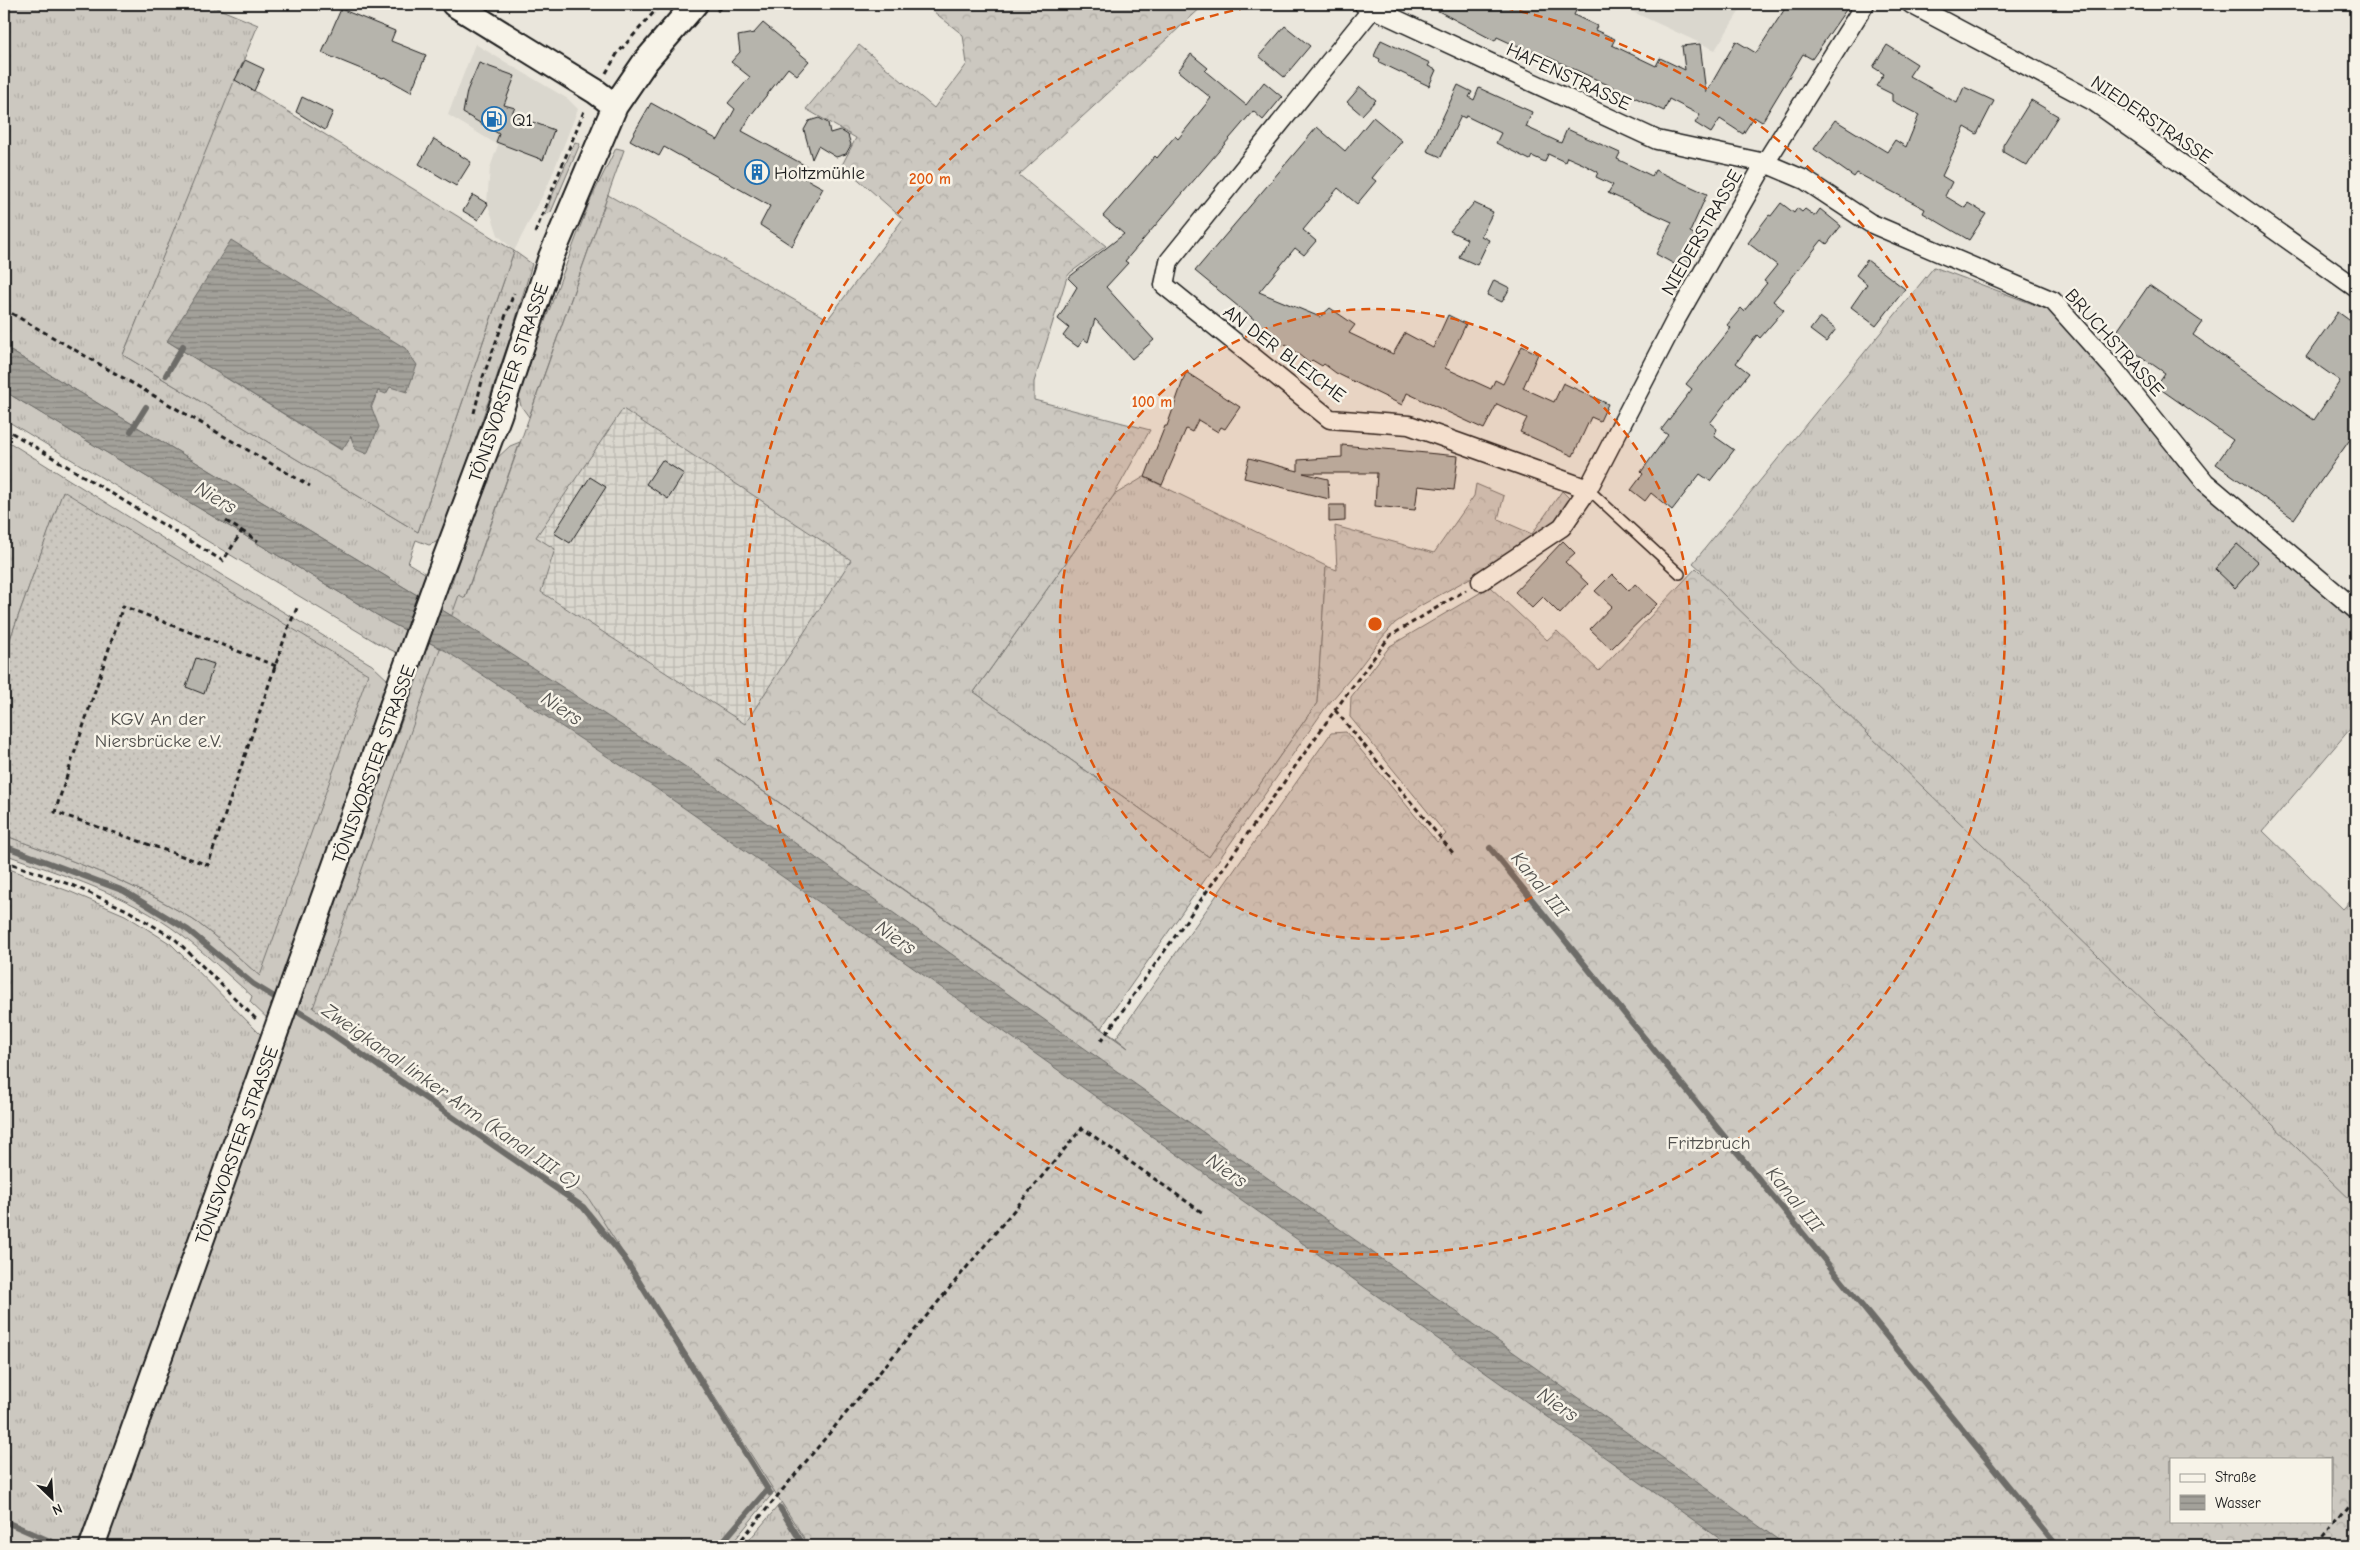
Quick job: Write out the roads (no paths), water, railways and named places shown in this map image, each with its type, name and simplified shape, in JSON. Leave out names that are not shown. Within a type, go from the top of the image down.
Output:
[{"type":"main road","points":[[454,4],[595,91],[615,106]]},
{"type":"main road","name":"TÖNISVORSTER STRASSE","points":[[93,1544],[436,583],[498,415],[551,257],[615,106],[645,62],[695,4]]},
{"type":"street","name":"NIEDERSTRASSE","points":[[1588,489],[1675,322],[1765,163],[1865,4]]},
{"type":"street","name":"NIEDERSTRASSE","points":[[1912,4],[2093,101],[2356,288]]},
{"type":"street","name":"HAFENSTRASSE","points":[[1368,6],[1657,140],[1765,163]]},
{"type":"street","name":"AN DER BLEICHE","points":[[1368,6],[1168,260],[1164,285],[1330,419],[1409,425],[1588,489]]},
{"type":"street","name":"BRUCHSTRASSE","points":[[1765,163],[1805,180],[1870,223],[2054,301],[2113,368],[2205,482],[2356,610]]},
{"type":"street","points":[[1481,581],[1562,527],[1588,489]]},
{"type":"lane","points":[[1588,489],[1680,574]]},
{"type":"water","points":[[231,240],[405,348],[417,365],[407,392],[390,387],[386,394],[378,391],[371,406],[379,427],[367,454],[355,449],[351,436],[342,450],[167,341]]},
{"type":"water","name":"Niers","points":[[4,347],[457,619],[706,780],[1787,1546],[1730,1546],[972,1009],[654,787],[446,651],[387,621],[4,391]]},
{"type":"waterway","points":[[166,375],[183,346]]},
{"type":"waterway","points":[[131,431],[146,407]]},
{"type":"waterway","name":"Zweigkanal linker Arm (Kanal III C)","points":[[4,846],[124,891],[188,930],[253,984],[309,1018],[583,1207],[625,1259],[770,1493]]},
{"type":"waterway","name":"Kanal III","points":[[1490,848],[2057,1546]]},
{"type":"waterway","points":[[719,1546],[768,1489]]},
{"type":"waterway","name":"Zweigkanal linker Arm (Kanal III C)","points":[[780,1508],[804,1546]]},
{"type":"waterway","points":[[4,1521],[61,1546]]},
{"type":"place","name":"Q1","points":[[494,119]]},
{"type":"place","name":"Holtzmühle","points":[[757,172]]},
{"type":"park label","name":"KGV An der Niersbrücke e.V.","points":[[158,729]]},
{"type":"park label","name":"Fritzbruch","points":[[1709,1142]]}]
